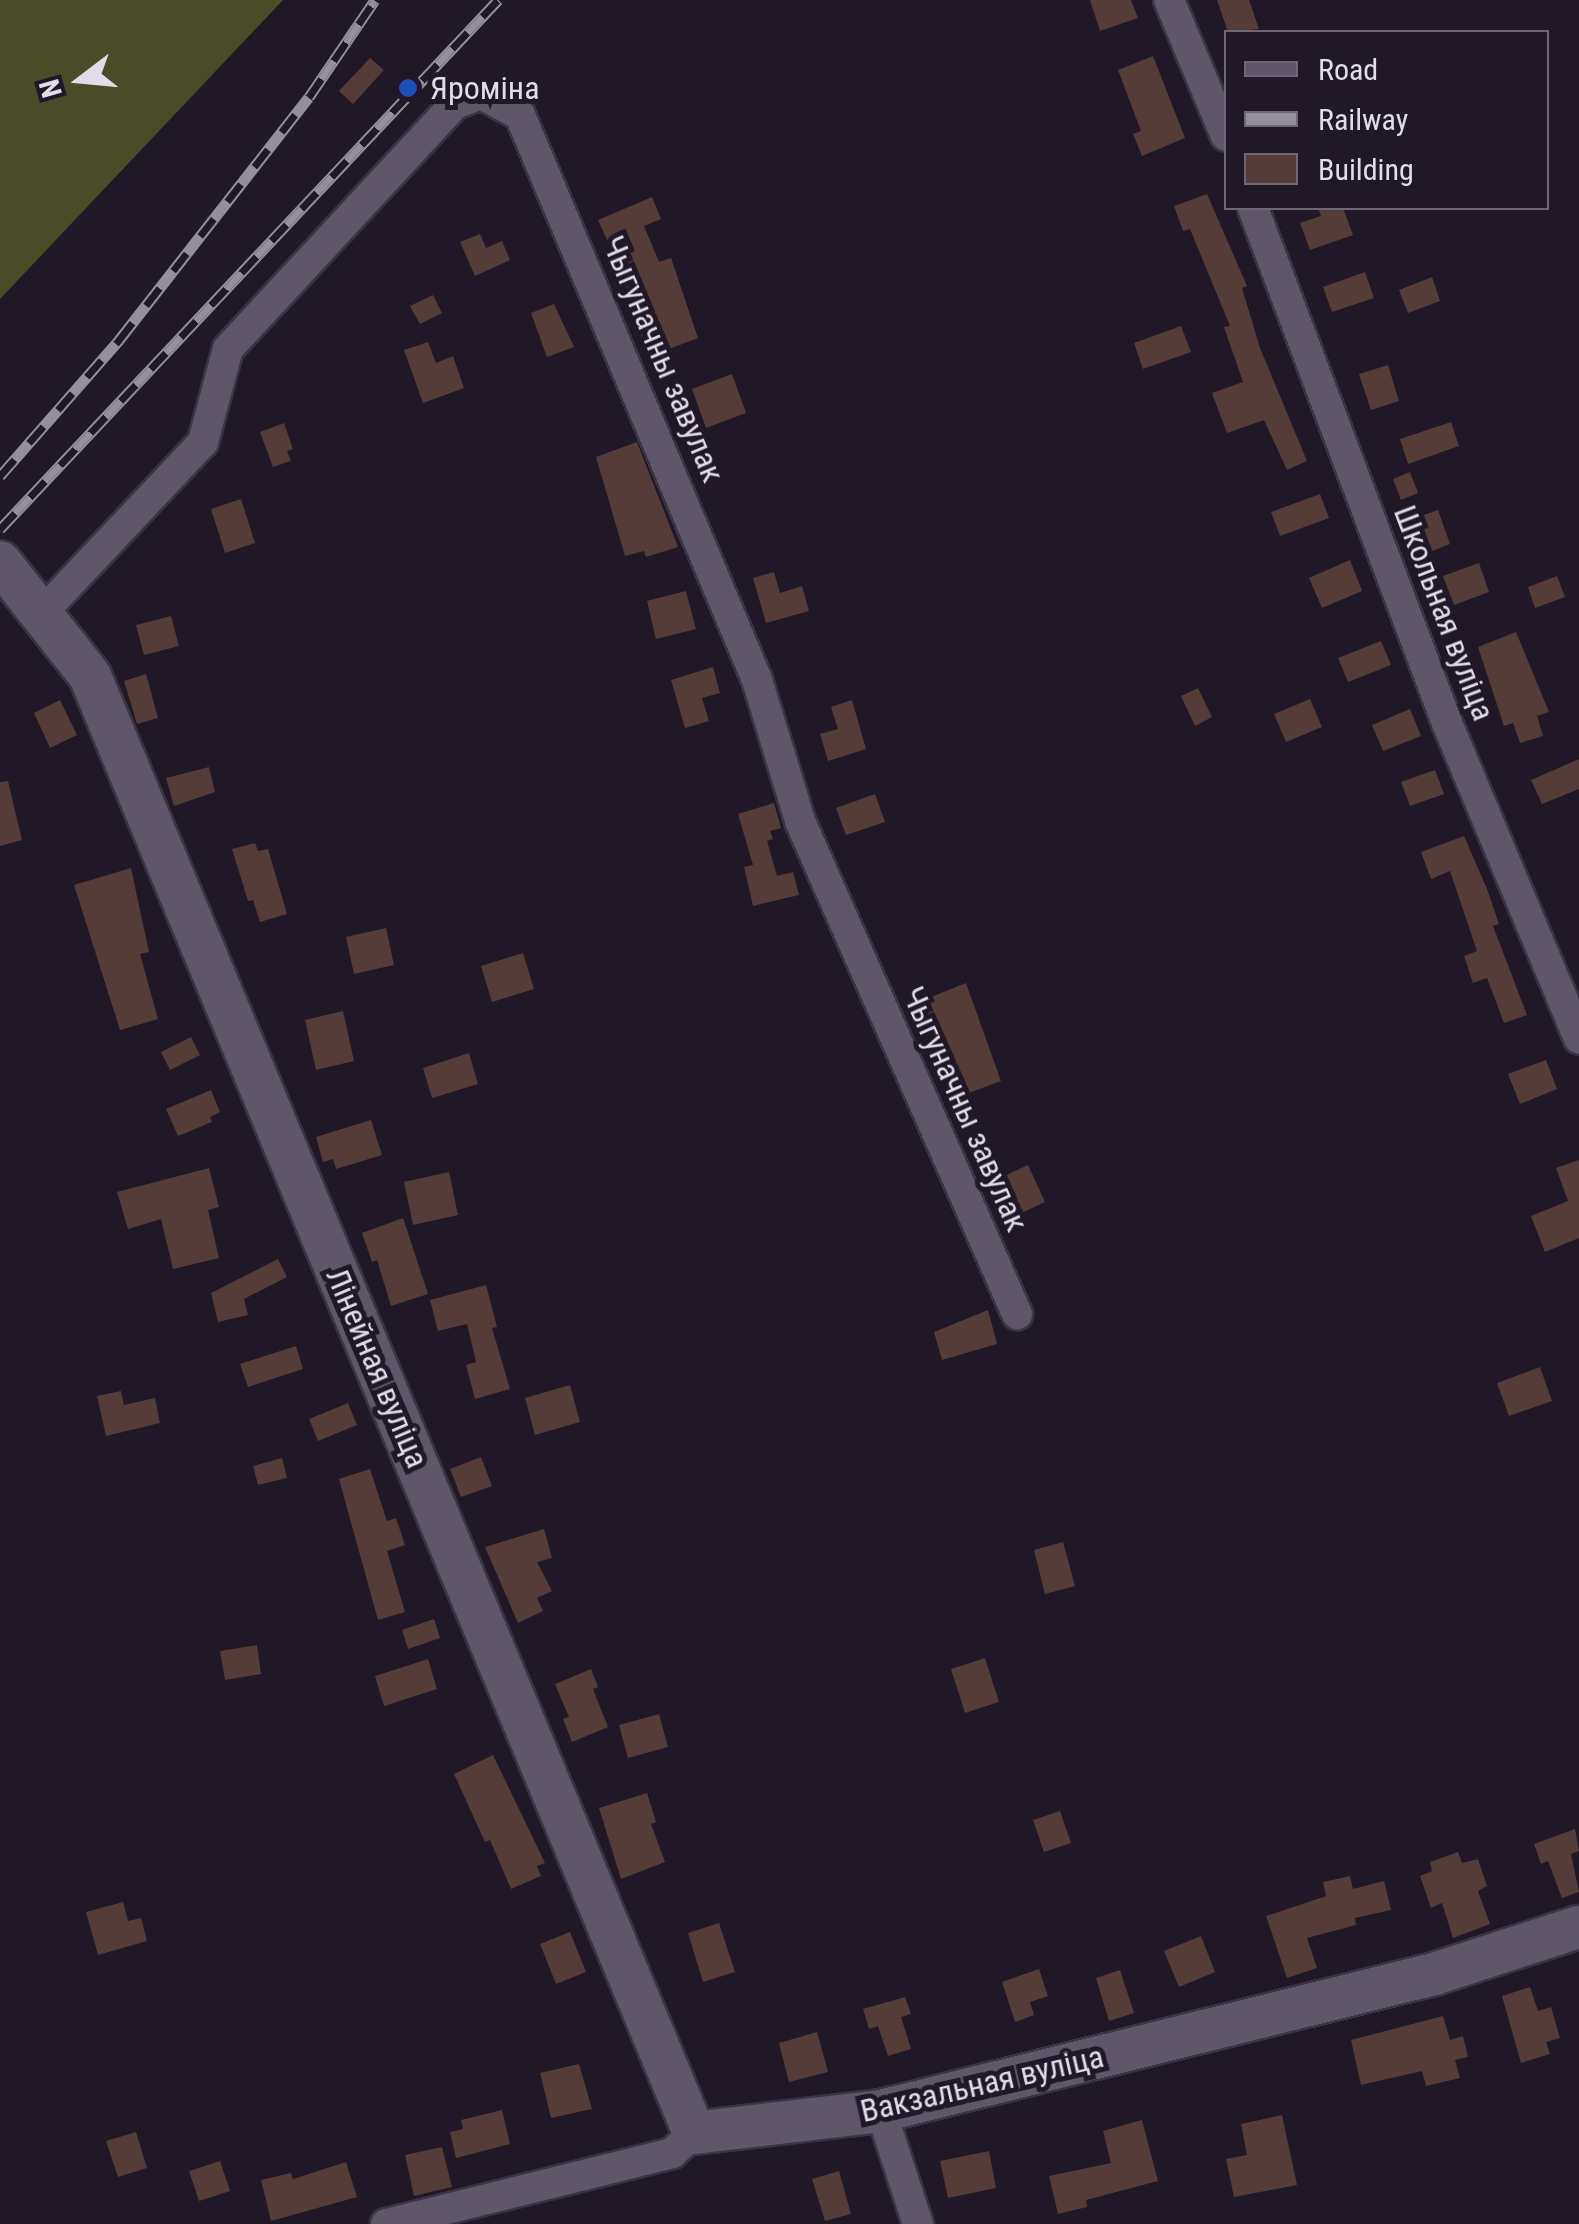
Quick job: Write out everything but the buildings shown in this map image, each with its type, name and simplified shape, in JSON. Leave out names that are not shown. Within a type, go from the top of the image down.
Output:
[{"type":"street","points":[[1169,0],[1224,131]]},
{"type":"street","name":"Чыгуначны завулак","points":[[41,614],[203,442],[228,349],[455,104],[481,94],[520,115],[758,680],[800,821],[1017,1314]]},
{"type":"street","name":"Школьная вуліца","points":[[1254,210],[1447,723],[1579,1040]]},
{"type":"street","name":"Лінейная вуліца","points":[[0,562],[90,676],[694,2133]]},
{"type":"street","name":"Вакзальная вуліца","points":[[386,2224],[672,2153],[694,2133],[880,2111],[1434,1974],[1579,1927]]},
{"type":"street","points":[[880,2111],[918,2224]]},
{"type":"green space","points":[[0,0],[283,0],[0,299]]},
{"type":"railway","points":[[0,476],[119,340],[309,97],[375,0]]},
{"type":"railway","points":[[0,529],[498,0]]},
{"type":"place","name":"Яроміна","points":[[408,88]]}]
